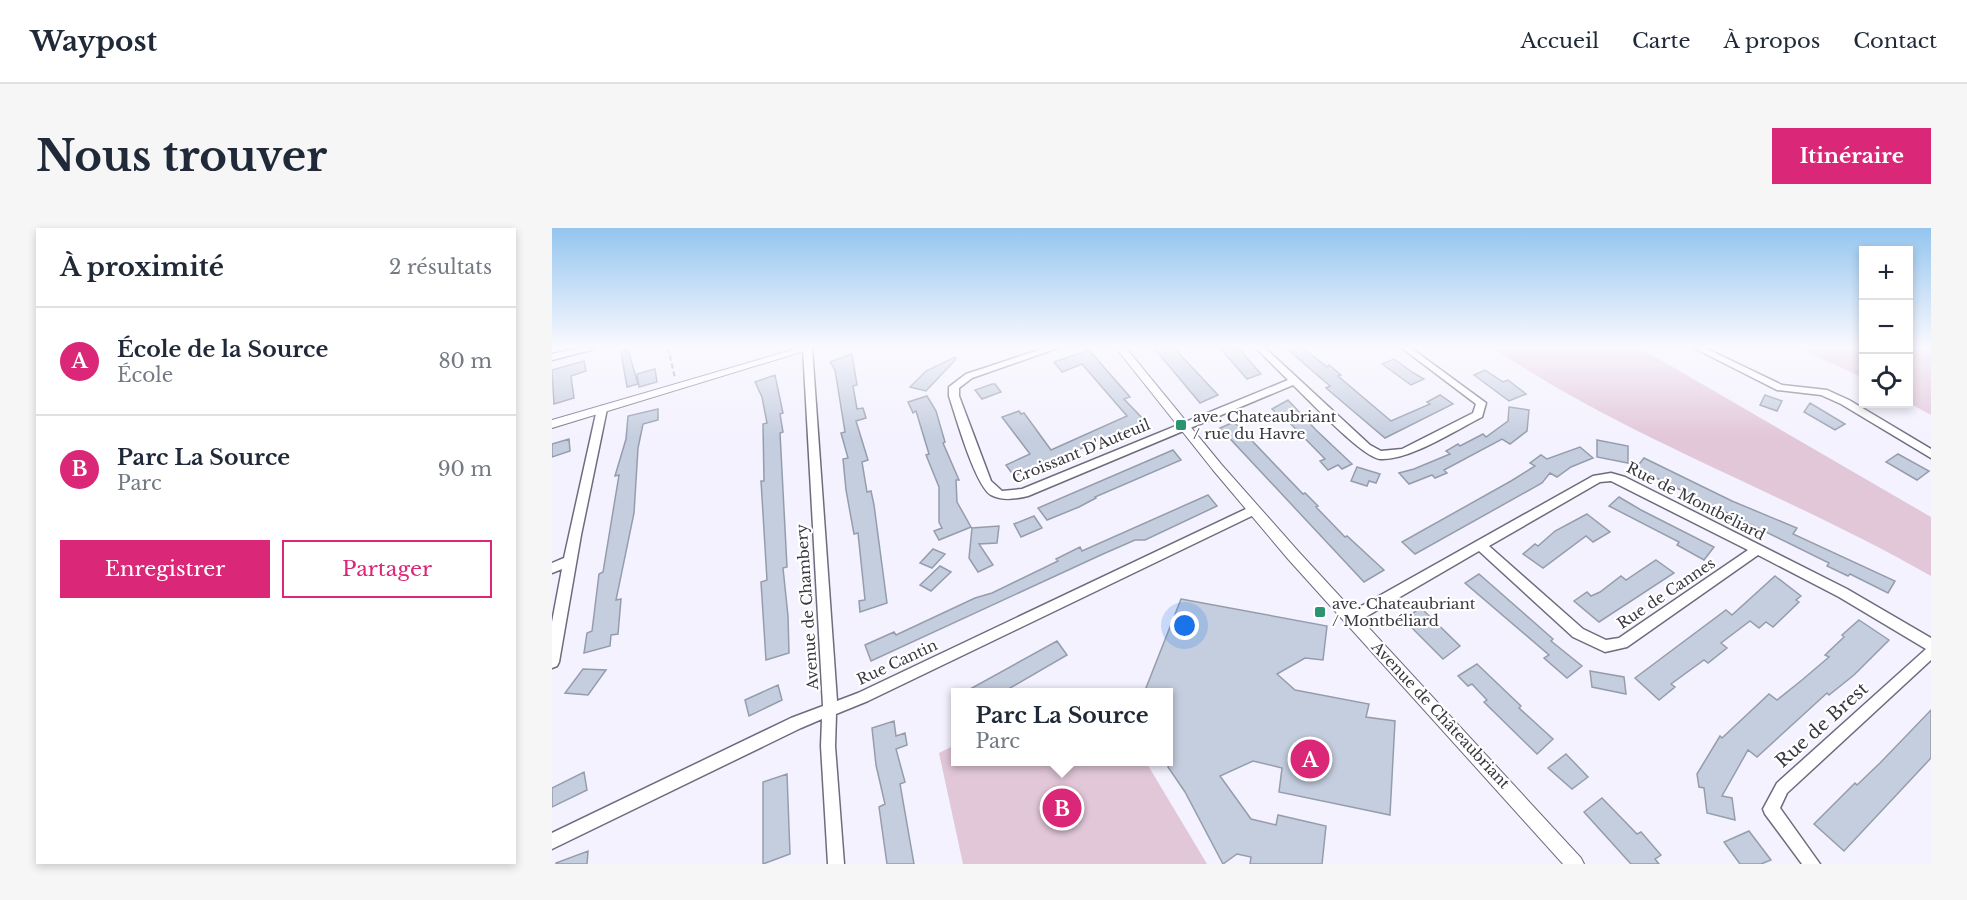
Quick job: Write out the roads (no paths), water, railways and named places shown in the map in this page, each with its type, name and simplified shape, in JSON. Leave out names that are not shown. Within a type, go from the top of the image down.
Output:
[{"type":"street","points":[[552,424],[708,378]]},
{"type":"street","name":"Avenue de Chambery","points":[[810,378],[831,709],[828,746],[836,864]]},
{"type":"street","name":"Croissant D'Auteuil","points":[[967,378],[954,387],[954,396],[982,472],[993,491],[1004,497],[1024,493],[1183,426]]},
{"type":"street","name":"Avenue de Châteaubriant","points":[[1145,378],[1254,510],[1575,864]]},
{"type":"street","points":[[1290,378],[1366,448],[1380,455],[1404,452],[1478,415],[1481,403],[1446,378]]},
{"type":"street","points":[[1759,378],[1780,388],[1823,392],[1845,402],[1931,454]]},
{"type":"street","points":[[1183,426],[1293,381]]},
{"type":"street","points":[[552,662],[567,562],[580,519],[602,409]]},
{"type":"street","name":"Rue de Montbéliard","points":[[1352,618],[1597,479],[1611,477],[1843,593],[1931,645]]},
{"type":"street","name":"Rue Cantin","points":[[552,841],[831,709],[862,697],[1254,510]]},
{"type":"street","name":"Rue de Cannes","points":[[1480,545],[1578,633],[1605,646],[1622,643],[1757,550]]},
{"type":"street","points":[[552,568],[567,562]]},
{"type":"street","name":"Rue de Brest","points":[[1812,864],[1771,809],[1782,788],[1931,652]]},
{"type":"place","name":"ave. Chateaubriant / rue du Havre","points":[[1181,425]]},
{"type":"place","name":"ave. Chateaubriant / Montbéliard","points":[[1320,612]]},
{"type":"place","name":"École de la Source","points":[[1310,759]]},
{"type":"place","name":"Parc La Source","points":[[1062,808]]}]
